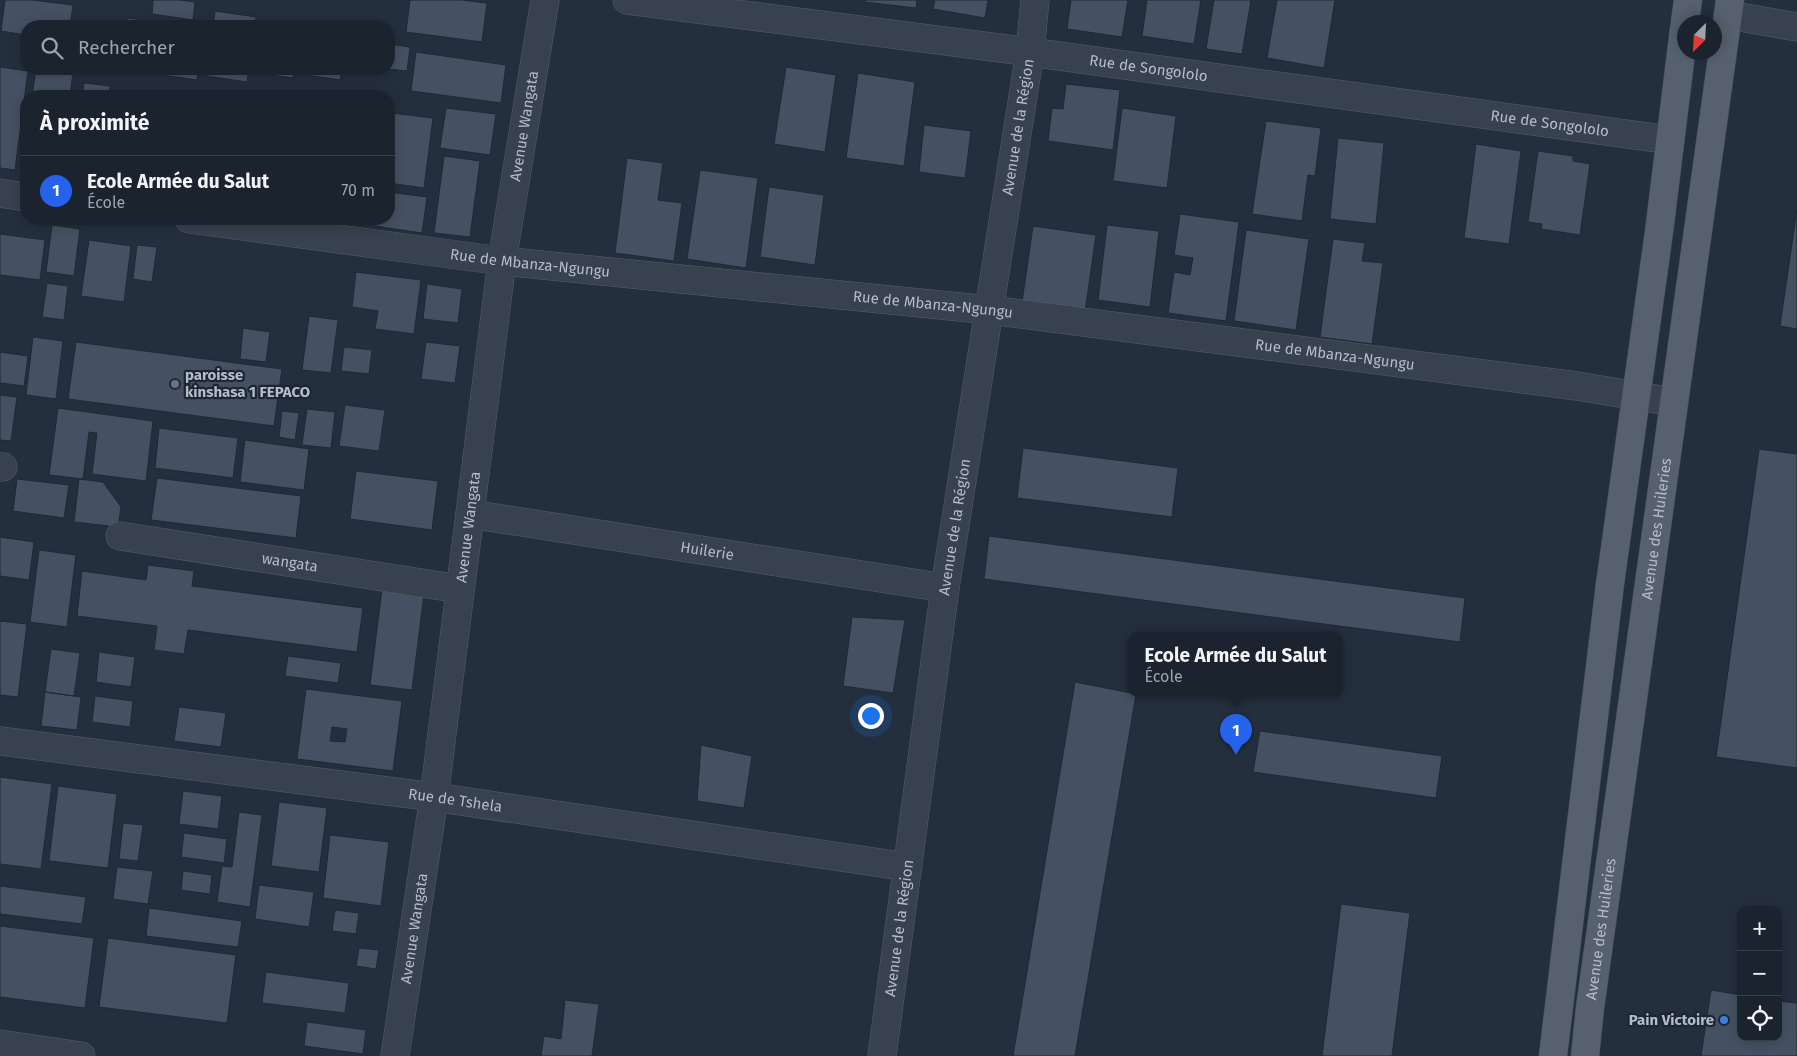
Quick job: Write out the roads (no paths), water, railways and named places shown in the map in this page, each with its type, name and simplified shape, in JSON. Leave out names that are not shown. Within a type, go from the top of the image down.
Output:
[{"type":"main road","points":[[1686,15],[1688,0]]},
{"type":"main road","name":"Avenue des Huileries","points":[[1585,1056],[1591,998],[1729,8]]},
{"type":"main road","name":"Avenue des Huileries","points":[[1553,1056],[1610,584],[1680,60]]},
{"type":"street","name":"Avenue Wangata","points":[[395,1056],[434,797],[502,261],[545,0]]},
{"type":"street","name":"Rue de Songololo","points":[[626,0],[1030,52],[1670,140]]},
{"type":"street","name":"Avenue de la Région","points":[[882,1056],[945,588],[1030,52],[1035,0]]},
{"type":"street","points":[[1729,8],[1797,27]]},
{"type":"street","points":[[0,193],[20,196]]},
{"type":"street","name":"Rue de Mbanza-Ngungu","points":[[234,225],[502,261],[990,310],[1577,386],[1674,402]]},
{"type":"street","name":"Huilerie","points":[[470,514],[945,588]]},
{"type":"street","name":"wangata","points":[[120,536],[460,589]]},
{"type":"street","name":"Rue de Tshela","points":[[0,741],[434,797],[908,867]]},
{"type":"street","points":[[0,1044],[80,1056]]},
{"type":"place","name":"paroisse kinshasa 1 FEPACO","points":[[175,384]]},
{"type":"place","name":"Ecole Armée du Salut","points":[[1236,755]]},
{"type":"place","name":"Pain Victoire","points":[[1724,1020]]}]
